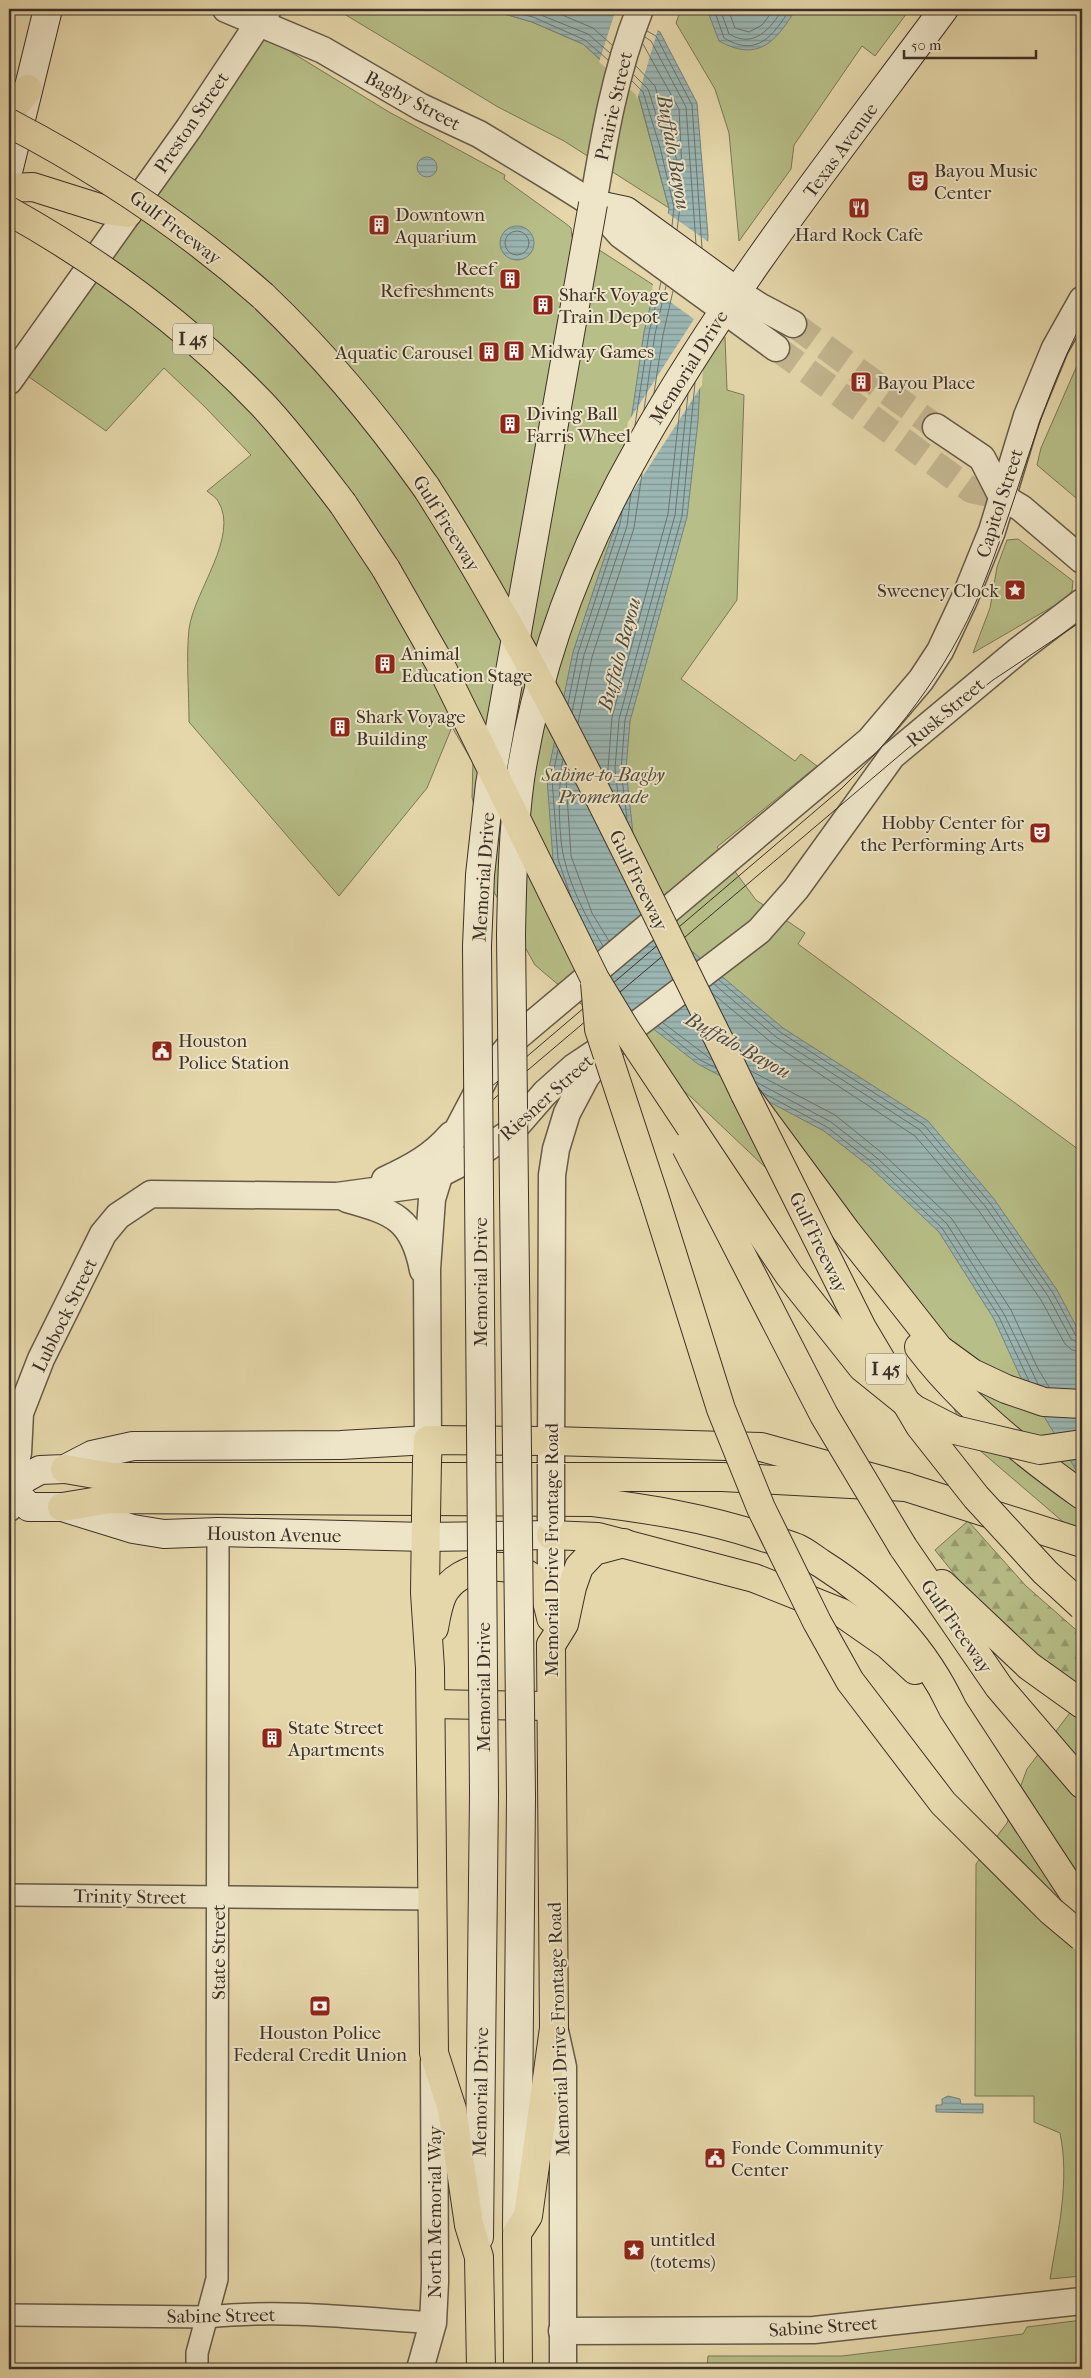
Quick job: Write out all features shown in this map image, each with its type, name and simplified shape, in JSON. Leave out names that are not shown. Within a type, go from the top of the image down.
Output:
[{"type":"main road","points":[[9,168],[48,9]]},
{"type":"main road","name":"Texas Avenue","points":[[730,300],[944,9]]},
{"type":"main road","points":[[9,114],[28,89]]},
{"type":"main road","name":"Gulf Freeway","points":[[9,123],[116,183],[168,219],[216,256],[262,296],[312,344],[395,443],[446,518],[551,704],[862,1328],[920,1426],[976,1497],[1045,1572],[1082,1606]]},
{"type":"main road","points":[[9,188],[33,187],[106,210],[128,213]]},
{"type":"main road","name":"Bagby Street","points":[[593,204],[626,211],[730,300]]},
{"type":"main road","name":"Memorial Drive","points":[[481,2369],[479,2257],[484,1794],[477,956],[480,875],[492,775],[563,362],[593,204]]},
{"type":"main road","name":"I 45","points":[[9,211],[78,252],[168,316],[255,397],[296,442],[343,504],[386,569],[439,662],[581,952],[625,1032]]},
{"type":"main road","name":"Memorial Drive","points":[[518,2369],[517,2233],[521,1796],[511,935],[513,855],[520,779],[537,701],[558,624],[580,566],[609,500],[677,380],[730,300]]},
{"type":"main road","points":[[595,979],[599,1030],[655,1199],[720,1408],[761,1508],[817,1622],[850,1681],[943,1803],[1051,1911],[1082,1937]]},
{"type":"main road","points":[[625,1032],[789,1275],[862,1367],[914,1409],[955,1430],[1040,1450],[1082,1444]]},
{"type":"main road","name":"Gulf Freeway","points":[[625,1032],[824,1415],[903,1547],[999,1687],[1082,1784]]},
{"type":"main road","points":[[746,1094],[846,1231],[939,1348],[972,1372],[1006,1389],[1044,1402],[1082,1404]]},
{"type":"main road","points":[[846,1231],[883,1298],[930,1361],[956,1390],[1041,1466],[1082,1495]]},
{"type":"main road","points":[[65,1469],[92,1455],[133,1446],[341,1445],[427,1451],[551,1452],[761,1447],[906,1487],[1082,1542]]},
{"type":"main road","points":[[427,1451],[425,1593],[430,1644],[434,2053],[452,2108],[469,2225],[479,2257]]},
{"type":"main road","points":[[9,1494],[40,1470],[65,1469],[112,1477],[722,1477],[906,1487]]},
{"type":"main road","name":"Houston Avenue","points":[[9,1494],[29,1507],[62,1507],[133,1529],[164,1534],[426,1527],[551,1526]]},
{"type":"main road","points":[[62,1507],[111,1499],[593,1502],[658,1510],[719,1522],[797,1548],[851,1582],[892,1620],[924,1657],[939,1679],[953,1709],[1082,1906]]},
{"type":"main road","points":[[551,1526],[625,1543],[754,1578],[842,1614],[888,1645],[953,1709]]},
{"type":"main road","points":[[551,1645],[564,1624],[572,1587],[579,1567],[594,1551],[625,1543]]},
{"type":"main road","points":[[903,1547],[1029,1666],[1082,1704]]},
{"type":"main road","points":[[430,1644],[444,1594],[456,1578],[477,1569],[502,1567],[523,1573],[536,1580],[545,1596],[551,1618]]},
{"type":"main road","name":"Memorial Drive Frontage Road","points":[[551,1618],[554,2028]]},
{"type":"main road","points":[[431,1704],[551,1706]]},
{"type":"main road","points":[[517,2233],[528,2216],[554,2028]]},
{"type":"street","name":"Bagby Street","points":[[226,9],[263,15],[421,107],[479,134],[593,204]]},
{"type":"street","name":"Prairie Street","points":[[593,204],[607,123],[621,64],[640,9]]},
{"type":"street","name":"Preston Street","points":[[9,381],[189,128],[263,15]]},
{"type":"street","name":"Bagby Street","points":[[730,300],[759,306],[793,324]]},
{"type":"street","name":"Bagby Street","points":[[730,300],[776,348]]},
{"type":"street","name":"Capitol Street","points":[[461,1124],[488,1072],[517,1037],[870,740],[928,671],[940,651],[964,600],[992,531],[1027,416],[1055,348],[1082,300]]},
{"type":"street","points":[[936,426],[982,458],[1002,497],[1021,508],[1082,560]]},
{"type":"street","name":"Rusk Street","points":[[829,842],[892,756],[1019,650],[1082,602]]},
{"type":"street","name":"Memorial Drive Frontage Road","points":[[551,1618],[552,1175],[556,1149],[566,1113],[599,1055],[625,1032],[759,931],[796,890],[829,842]]},
{"type":"street","name":"Riesner Street","points":[[118,1216],[151,1194],[346,1195],[418,1185],[475,1156],[511,1132],[545,1092],[574,1067],[599,1055]]},
{"type":"street","points":[[427,1451],[427,1269],[432,1199],[446,1150],[461,1124]]},
{"type":"street","name":"Riesner Street","points":[[346,1195],[416,1166],[440,1148],[461,1124]]},
{"type":"street","points":[[346,1195],[384,1210],[400,1219],[420,1253],[428,1297]]},
{"type":"street","name":"Lubbock Street","points":[[9,1494],[18,1452],[20,1413],[41,1359],[103,1234],[118,1216]]},
{"type":"street","name":"State Street","points":[[197,2369],[198,2354],[217,2279],[218,1532]]},
{"type":"street","name":"Trinity Street","points":[[9,1895],[432,1899]]},
{"type":"street","name":"Memorial Drive Frontage Road","points":[[554,2028],[563,2067],[562,2369]]},
{"type":"street","name":"North Memorial Way","points":[[420,2369],[433,2323],[435,2282],[434,2053]]},
{"type":"street","name":"Sabine Street","points":[[562,2330],[814,2330],[1082,2301]]},
{"type":"street","name":"Sabine Street","points":[[9,2315],[208,2317],[236,2314],[297,2315],[433,2323]]},
{"type":"green space","points":[[336,9],[487,9],[532,22],[583,44],[638,94],[669,208],[564,141],[498,107]]},
{"type":"green space","points":[[681,9],[910,9],[875,56],[862,46],[794,145],[791,169],[739,241],[729,133],[715,89],[676,23]]},
{"type":"green space","name":"Sabine-to-Bagby Promenade","points":[[260,33],[389,112],[505,175],[504,179],[571,228],[572,237],[573,233],[655,286],[725,337],[727,390],[744,395],[737,600],[681,679],[795,761],[801,754],[817,766],[717,847],[756,900],[805,933],[798,944],[1082,1152],[1082,1538],[970,1442],[899,1294],[691,1097],[535,965],[493,890],[472,797],[473,763],[452,727],[427,788],[339,896],[189,722],[189,629],[199,598],[220,547],[223,530],[223,515],[218,501],[207,491],[251,455],[164,368],[106,431],[22,372]]},
{"type":"green space","points":[[1082,354],[1082,503],[1037,465],[1041,448]]},
{"type":"green space","points":[[1018,539],[1073,581],[1072,591],[1064,600],[973,653],[990,608],[997,567],[1007,540]]},
{"type":"green space","points":[[968,1521],[1026,1586],[1082,1635],[1082,1696],[974,1599],[935,1550]]},
{"type":"green space","points":[[1082,1697],[1082,2276],[1050,2279],[1062,2206],[1064,2169],[1060,2133],[1034,2122],[1034,2096],[975,2096],[976,1864],[1007,1823],[1027,1769]]},
{"type":"green space","points":[[1082,2320],[1082,2369],[707,2369],[708,2356],[842,2356],[1023,2334],[1027,2327]]},
{"type":"water","name":"Buffalo Bayou","points":[[487,9],[617,9],[660,32],[697,103],[708,236],[698,421],[687,517],[630,721],[626,769],[634,843],[681,942],[783,1028],[928,1121],[994,1199],[1057,1290],[1082,1337],[1082,1480],[1020,1376],[994,1319],[939,1232],[870,1167],[824,1131],[698,1064],[628,1009],[575,921],[553,860],[547,778],[573,652],[616,523],[644,332],[663,253],[669,208],[638,93],[583,44],[532,22]]},
{"type":"water","points":[[710,9],[796,9],[773,39],[756,49],[745,50],[719,41],[708,12]]},
{"type":"water","points":[[427,157],[434,160],[437,167],[434,174],[427,177],[420,174],[417,167],[420,160]]},
{"type":"water","points":[[517,226],[529,231],[534,243],[529,255],[517,260],[505,255],[500,243],[505,231]]},
{"type":"water","points":[[948,2096],[960,2099],[961,2104],[983,2104],[983,2113],[936,2112],[936,2105],[942,2105],[942,2099]]},
{"type":"pier","points":[[616,9],[622,9],[658,29],[637,100],[636,95],[599,62]]},
{"type":"pier","points":[[666,212],[710,243],[702,385],[613,522],[628,422],[694,319],[652,289]]},
{"type":"tunnel","points":[[793,324],[936,427]]},
{"type":"tunnel","points":[[776,348],[971,490],[1002,497]]},
{"type":"tram line","points":[[484,1093],[841,789],[886,742],[907,716],[944,663],[974,606],[999,543],[1054,384],[1082,323]]},
{"type":"tram line","points":[[489,1103],[933,727],[993,680],[1082,621]]},
{"type":"place","name":"Bayou Music Center","points":[[918,181]]},
{"type":"place","name":"Hard Rock Cafe","points":[[859,208]]},
{"type":"place","name":"Downtown Aquarium","points":[[379,225]]},
{"type":"place","name":"Reef Refreshments","points":[[510,279]]},
{"type":"place","name":"Shark Voyage Train Depot","points":[[543,305]]},
{"type":"place","name":"Midway Games","points":[[514,351]]},
{"type":"place","name":"Aquatic Carousel","points":[[489,352]]},
{"type":"place","name":"Bayou Place","points":[[861,382]]},
{"type":"place","name":"Diving Ball Farris Wheel","points":[[510,424]]},
{"type":"place","name":"Sweeney Clock","points":[[1015,590]]},
{"type":"place","name":"Animal Education Stage","points":[[385,664]]},
{"type":"place","name":"Shark Voyage Building","points":[[340,727]]},
{"type":"place","name":"Hobby Center for the Performing Arts","points":[[1040,833]]},
{"type":"place","name":"Houston Police Station","points":[[162,1051]]},
{"type":"place","name":"State Street Apartments","points":[[272,1738]]},
{"type":"place","name":"Houston Police Federal Credit Union","points":[[320,2006]]},
{"type":"place","name":"Fonde Community Center","points":[[715,2158]]},
{"type":"place","name":"untitled (totems)","points":[[634,2250]]}]
